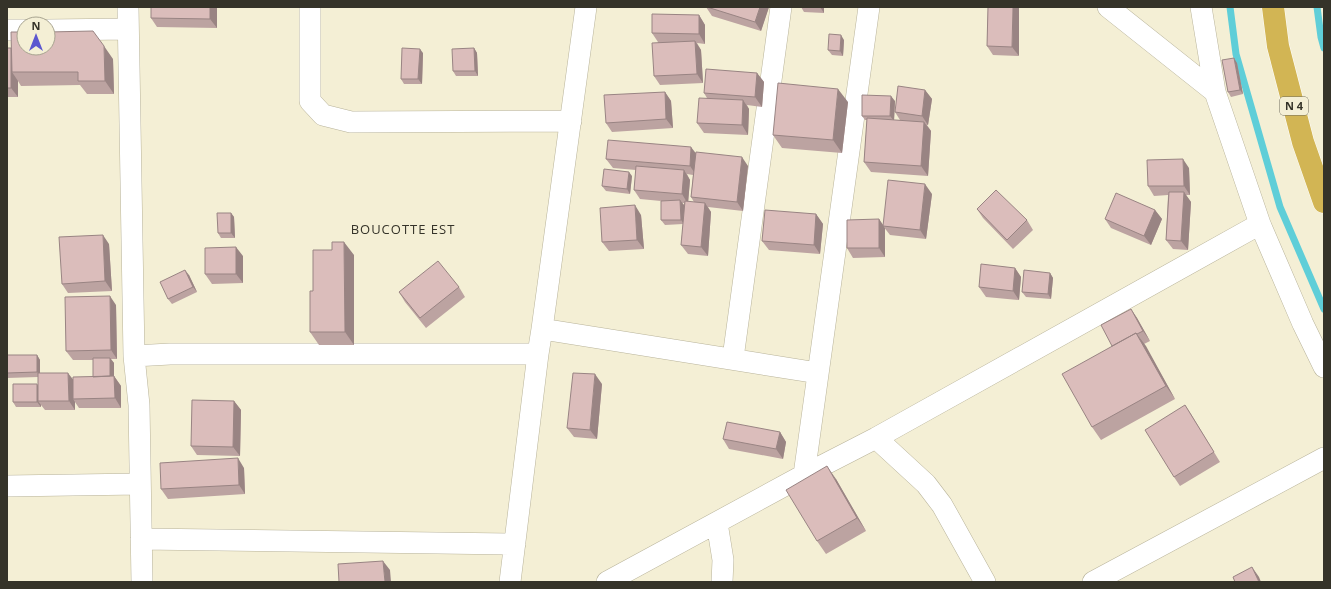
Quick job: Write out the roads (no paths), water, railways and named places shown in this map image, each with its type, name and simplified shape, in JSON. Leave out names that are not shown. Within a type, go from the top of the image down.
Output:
[{"type":"highway","name":"N 4","points":[[1272,7],[1280,53],[1303,142],[1324,202]]},
{"type":"street","points":[[128,7],[134,356],[139,405],[142,582]]},
{"type":"street","points":[[310,7],[310,101],[323,115],[351,122],[571,121]]},
{"type":"street","points":[[510,582],[538,354],[586,7]]},
{"type":"street","points":[[733,358],[781,7]]},
{"type":"street","points":[[804,475],[869,7]]},
{"type":"street","points":[[1108,7],[1214,92]]},
{"type":"street","points":[[1201,7],[1214,92],[1260,224],[1303,324],[1324,367]]},
{"type":"street","points":[[56,30],[128,30]]},
{"type":"street","points":[[607,582],[804,475],[876,438],[1260,224]]},
{"type":"street","points":[[542,329],[733,358],[818,373]]},
{"type":"street","points":[[134,356],[170,354],[538,354]]},
{"type":"street","points":[[876,438],[926,484],[942,506],[985,582]]},
{"type":"street","points":[[1093,582],[1113,577],[1324,458]]},
{"type":"street","points":[[7,486],[140,484]]},
{"type":"street","points":[[717,522],[723,560],[722,582]]},
{"type":"street","points":[[141,539],[515,544]]},
{"type":"waterway","points":[[1230,7],[1236,54],[1280,207],[1324,309]]},
{"type":"waterway","points":[[1317,7],[1324,48]]},
{"type":"district","name":"BOUCOTTE EST","points":[[403,229]]}]
